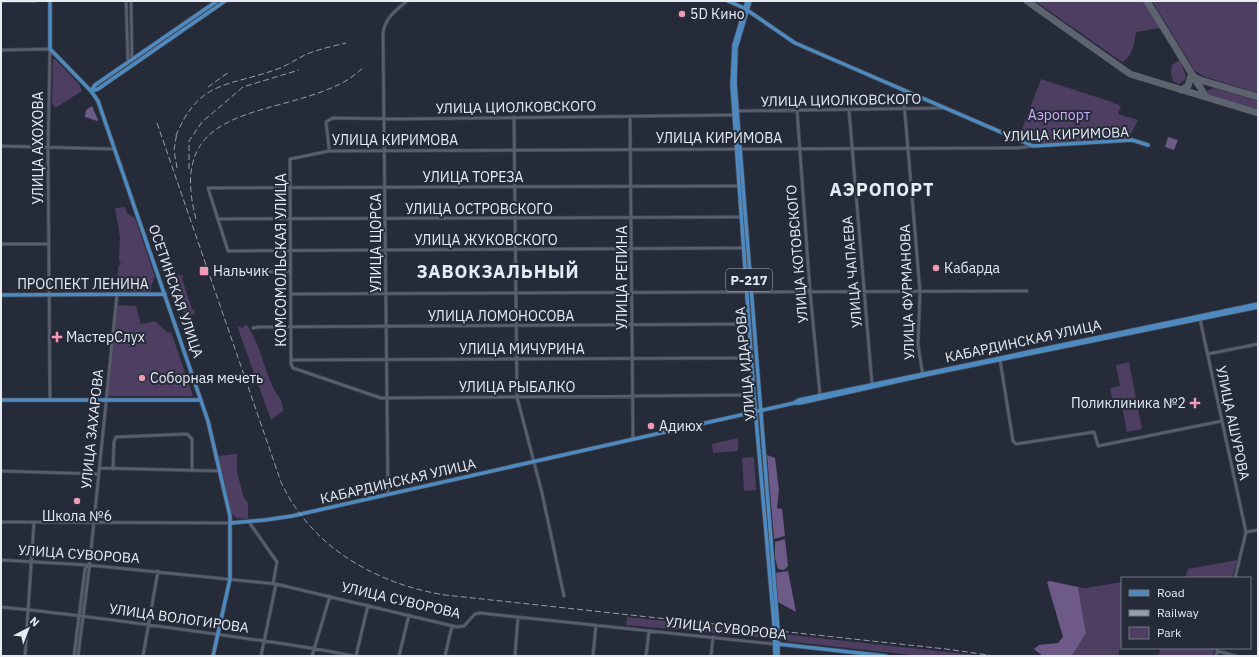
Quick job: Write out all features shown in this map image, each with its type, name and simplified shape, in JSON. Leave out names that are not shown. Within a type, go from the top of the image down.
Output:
[{"type":"main road","name":"УЛИЦА АХОХОВА","points":[[50,1],[50,49]]},
{"type":"main road","points":[[91,91],[95,85],[132,58],[217,1]]},
{"type":"main road","points":[[91,91],[98,89],[225,1]]},
{"type":"main road","points":[[728,1],[745,9],[795,44],[1033,146]]},
{"type":"main road","name":"УЛИЦА ИДАРОВА","points":[[747,1],[735,55],[737,149],[743,248],[749,292],[754,395],[778,656]]},
{"type":"main road","name":"УЛИЦА ИДАРОВА","points":[[750,1],[745,9],[734,45],[732,85],[733,115],[760,410],[777,644],[775,656]]},
{"type":"main road","name":"ОСЕТИНСКАЯ УЛИЦА","points":[[50,49],[91,91],[98,101],[211,432],[231,523],[230,579],[213,656]]},
{"type":"main road","name":"УЛИЦА КИРИМОВА","points":[[1033,146],[1132,140],[1148,145]]},
{"type":"main road","name":"ПРОСПЕКТ ЛЕНИНА","points":[[1,295],[165,294]]},
{"type":"main road","name":"КАБАРДИНСКАЯ УЛИЦА","points":[[1200,318],[1258,304]]},
{"type":"main road","name":"КАБАРДИНСКАЯ УЛИЦА","points":[[794,403],[798,400],[872,384],[1258,307]]},
{"type":"main road","name":"КАБАРДИНСКАЯ УЛИЦА","points":[[231,523],[292,516],[633,440],[760,410],[800,403],[923,374]]},
{"type":"main road","points":[[1,400],[201,400]]},
{"type":"main road","name":"УЛИЦА СУВОРОВА","points":[[777,644],[865,655],[886,656]]},
{"type":"street","points":[[1,1],[36,1]]},
{"type":"street","points":[[126,1],[128,62]]},
{"type":"street","points":[[130,1],[132,58]]},
{"type":"street","name":"УЛИЦА ЩОРСА","points":[[388,494],[386,151],[383,29],[388,19],[407,1]]},
{"type":"street","points":[[1,50],[50,49]]},
{"type":"street","name":"УЛИЦА АХОХОВА","points":[[50,49],[48,146],[50,400]]},
{"type":"street","name":"УЛИЦА ФУРМАНОВА","points":[[903,89],[920,291],[918,345],[923,374]]},
{"type":"street","name":"УЛИЦА ЦИОЛКОВСКОГО","points":[[736,111],[946,108]]},
{"type":"street","name":"УЛИЦА КОТОВСКОГО","points":[[797,110],[810,291],[820,395]]},
{"type":"street","name":"УЛИЦА ЧАПАЕВА","points":[[849,110],[872,384]]},
{"type":"street","name":"УЛИЦА ЦИОЛКОВСКОГО","points":[[329,148],[326,122],[329,119],[733,115]]},
{"type":"street","name":"УЛИЦА РЕПИНА","points":[[630,116],[633,440]]},
{"type":"street","points":[[514,117],[515,359],[517,397],[534,462],[564,596]]},
{"type":"street","points":[[1,146],[48,146],[115,149]]},
{"type":"street","name":"УЛИЦА КИРИМОВА","points":[[290,159],[329,151],[908,147],[1019,148],[1033,146]]},
{"type":"street","name":"КОМСОМОЛЬСКАЯ УЛИЦА","points":[[290,159],[291,360]]},
{"type":"street","name":"УЛИЦА ТОРЕЗА","points":[[218,219],[208,188],[739,186]]},
{"type":"street","name":"УЛИЦА ОСТРОВСКОГО","points":[[218,219],[386,220],[741,217]]},
{"type":"street","name":"УЛИЦА ЖУКОВСКОГО","points":[[218,219],[228,251],[743,248]]},
{"type":"street","points":[[1,244],[49,244]]},
{"type":"street","points":[[242,272],[290,271]]},
{"type":"street","points":[[291,294],[1027,291]]},
{"type":"street","name":"УЛИЦА ЗАХАРОВА","points":[[78,656],[84,616],[88,565],[117,295]]},
{"type":"street","name":"УЛИЦА АШУРОВА","points":[[1200,318],[1246,532],[1235,577]]},
{"type":"street","name":"УЛИЦА ЛОМОНОСОВА","points":[[253,328],[750,324]]},
{"type":"street","points":[[1208,354],[1258,344]]},
{"type":"street","name":"УЛИЦА МИЧУРИНА","points":[[291,360],[752,358]]},
{"type":"street","points":[[1000,359],[1013,441],[1016,444],[1094,432],[1098,446],[1222,421]]},
{"type":"street","name":"УЛИЦА РЫБАЛКО","points":[[291,360],[292,367],[299,371],[379,397],[754,395]]},
{"type":"street","points":[[113,469],[114,442],[116,437],[187,434],[192,439],[192,471]]},
{"type":"street","points":[[98,468],[220,471]]},
{"type":"street","points":[[1,471],[98,474]]},
{"type":"street","name":"КАБАРДИНСКАЯ УЛИЦА","points":[[1,522],[231,523]]},
{"type":"street","points":[[25,656],[34,522]]},
{"type":"street","points":[[249,522],[277,562],[275,584],[262,656]]},
{"type":"street","points":[[1246,532],[1258,530]]},
{"type":"street","name":"УЛИЦА СУВОРОВА","points":[[1,560],[158,571],[275,584],[452,626],[464,626],[476,613],[777,644]]},
{"type":"street","name":"УЛИЦА ЗАХАРОВА","points":[[74,656],[85,569],[88,565]]},
{"type":"street","points":[[143,656],[158,571]]},
{"type":"street","points":[[312,656],[330,596]]},
{"type":"street","points":[[354,656],[368,605]]},
{"type":"street","name":"УЛИЦА ВОЛОГИРОВА","points":[[1,607],[79,615],[266,640],[315,647],[354,656]]},
{"type":"street","points":[[399,656],[409,615]]},
{"type":"street","points":[[515,656],[518,618]]},
{"type":"street","points":[[593,656],[596,625]]},
{"type":"street","points":[[445,656],[452,626]]},
{"type":"street","points":[[646,656],[649,630]]},
{"type":"street","points":[[711,656],[713,637]]},
{"type":"street","points":[[1216,656],[1218,650],[1236,656]]},
{"type":"green space","points":[[1035,1],[1144,1],[1160,28],[1136,32],[1131,53],[1122,62]]},
{"type":"green space","points":[[1152,1],[1258,1],[1258,93],[1205,77],[1195,71]]},
{"type":"green space","points":[[55,59],[79,84],[82,91],[55,108],[52,103],[53,60]]},
{"type":"green space","points":[[1180,61],[1186,76],[1185,80],[1179,84],[1173,81],[1171,74],[1172,65]]},
{"type":"green space","name":"Аэропорт","points":[[1041,79],[1121,106],[1118,114],[1138,120],[1129,138],[1040,144],[1019,137]]},
{"type":"green space","points":[[1214,88],[1258,101],[1258,109],[1209,95],[1206,91]]},
{"type":"green space","points":[[125,207],[127,213],[135,218],[155,277],[151,286],[151,292],[116,291],[116,283],[118,283],[118,268],[121,262],[119,260],[120,237],[115,208]]},
{"type":"green space","points":[[183,275],[182,279],[192,309],[195,311],[194,314],[187,316],[184,314],[173,280],[174,276]]},
{"type":"green space","points":[[117,305],[136,306],[141,324],[155,321],[168,333],[171,332],[193,396],[107,396]]},
{"type":"green space","points":[[246,324],[255,339],[270,381],[283,405],[283,411],[271,420],[237,326],[243,328]]},
{"type":"green space","points":[[1129,362],[1142,429],[1127,432],[1122,406],[1114,408],[1110,388],[1120,386],[1116,365]]},
{"type":"green space","points":[[738,438],[738,451],[713,453],[712,444]]},
{"type":"green space","points":[[237,454],[237,472],[244,498],[248,503],[248,519],[237,518],[231,513],[218,456]]},
{"type":"green space","points":[[754,457],[756,490],[744,491],[742,458]]},
{"type":"green space","points":[[1237,560],[1232,577],[1185,577],[1188,569]]},
{"type":"green space","points":[[1121,582],[1121,644],[1118,656],[1072,656],[1086,633],[1078,587],[1086,588]]},
{"type":"green space","points":[[627,617],[767,632],[768,638],[626,625]]},
{"type":"green space","points":[[781,634],[985,656],[921,656],[784,641],[780,638]]},
{"type":"green space","points":[[1161,649],[1215,649],[1213,656],[1158,656]]},
{"type":"shaded area","points":[[92,106],[98,120],[97,121],[85,117],[86,110]]},
{"type":"shaded area","points":[[1168,137],[1178,140],[1174,150],[1165,147]]},
{"type":"shaded area","points":[[767,455],[775,458],[779,490],[777,508],[782,509],[785,536],[774,539]]},
{"type":"shaded area","points":[[785,539],[788,566],[784,570],[778,569],[775,558],[775,542]]},
{"type":"shaded area","points":[[788,571],[796,612],[778,602],[775,573]]},
{"type":"shaded area","points":[[1050,581],[1078,587],[1086,633],[1072,656],[1043,656],[1034,649],[1039,645],[1058,643],[1063,637],[1047,582]]},
{"type":"taxiway","points":[[1027,1],[1130,74],[1258,113]]},
{"type":"taxiway","points":[[1147,1],[1206,97]]},
{"type":"taxiway","points":[[1181,90],[1188,86],[1191,76]]},
{"type":"taxiway","points":[[1192,76],[1200,80],[1258,97]]},
{"type":"railway","points":[[176,136],[185,117],[195,104],[206,94],[218,87],[280,68],[312,52],[346,43]]},
{"type":"railway","points":[[196,219],[191,181],[196,153],[210,134],[231,121],[257,111],[314,94],[342,83],[351,78],[364,67]]},
{"type":"railway","points":[[189,169],[189,141],[202,122],[243,87],[299,70]]},
{"type":"railway","points":[[208,87],[229,72]]},
{"type":"railway","points":[[157,123],[281,482],[294,505],[310,526],[348,559],[371,572],[394,582],[419,590],[445,595],[946,649],[995,656]]},
{"type":"railway","points":[[177,132],[174,150],[177,168]]},
{"type":"place","name":"5D Кино","points":[[682,14]]},
{"type":"place","name":"Кабарда","points":[[936,268]]},
{"type":"place","name":"Нальчик","points":[[204,271]]},
{"type":"place","name":"МастерСлух","points":[[57,337]]},
{"type":"place","name":"Соборная мечеть","points":[[142,378]]},
{"type":"place","name":"Поликлиника №2","points":[[1195,403]]},
{"type":"place","name":"Адиюх","points":[[651,426]]},
{"type":"place","name":"Школа №6","points":[[77,501]]},
{"type":"district","name":"АЭРОПОРТ","points":[[882,190]]},
{"type":"district","name":"ЗАВОКЗАЛЬНЫЙ","points":[[498,272]]}]
